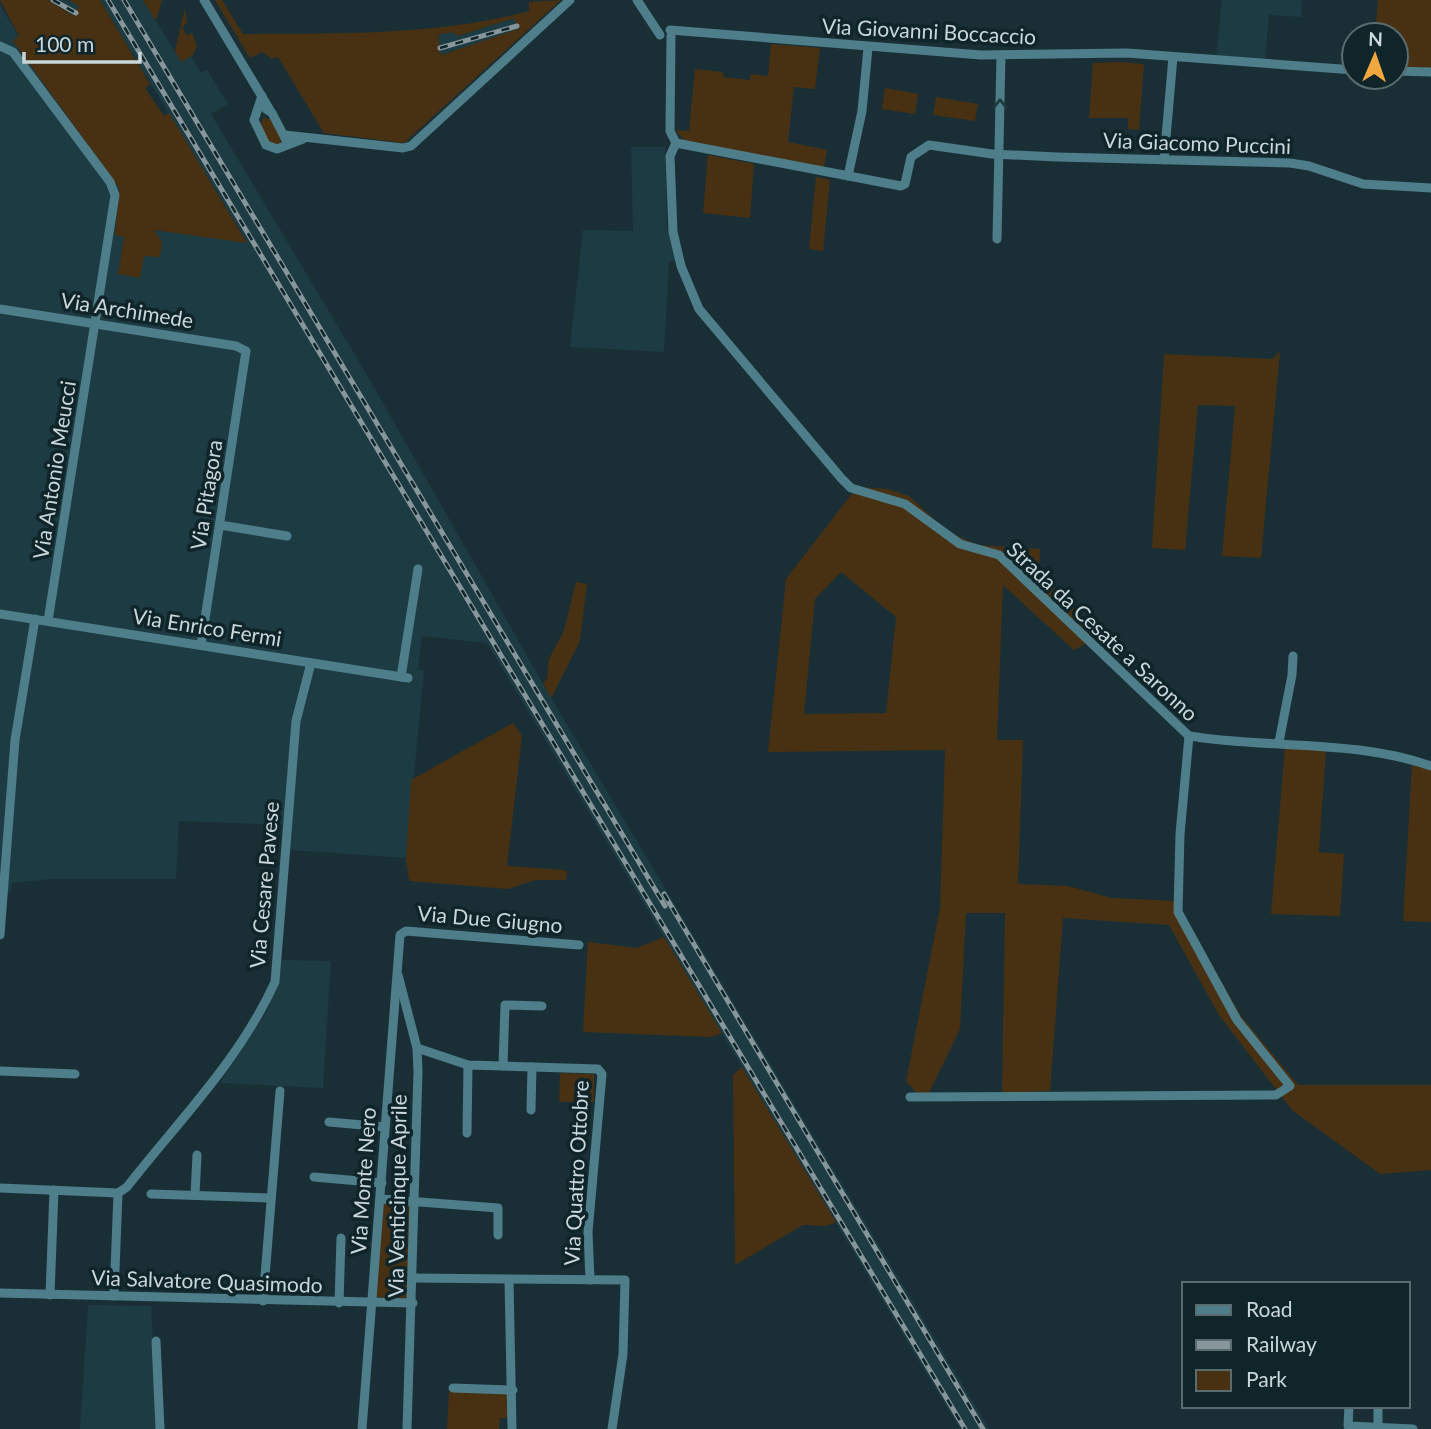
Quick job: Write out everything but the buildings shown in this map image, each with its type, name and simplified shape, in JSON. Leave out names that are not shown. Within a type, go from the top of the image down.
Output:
[{"type":"street","points":[[204,0],[285,135],[281,148]]},
{"type":"street","points":[[285,135],[403,148],[411,146],[570,0]]},
{"type":"street","name":"Strada da Cesate a Saronno","points":[[637,0],[667,34],[670,131],[676,143],[670,156],[673,232],[685,276],[705,318],[846,484],[905,504],[960,544],[999,555],[1189,736],[1180,834],[1178,912],[1237,1020],[1290,1086],[1276,1095],[910,1097]]},
{"type":"street","name":"Via Giovanni Boccaccio","points":[[667,34],[683,31],[867,48],[1001,55],[1115,52],[1340,69]]},
{"type":"street","name":"Via Antonio Meucci","points":[[0,46],[13,52],[114,190],[96,324],[48,621]]},
{"type":"street","points":[[676,143],[848,176],[862,111],[867,48]]},
{"type":"street","points":[[998,239],[1001,55]]},
{"type":"street","points":[[1164,160],[1173,57]]},
{"type":"street","points":[[1410,71],[1431,72]]},
{"type":"street","points":[[262,96],[255,123],[267,145],[272,149],[281,148],[305,138]]},
{"type":"street","points":[[258,112],[270,110]]},
{"type":"street","name":"Via Giacomo Puccini","points":[[848,176],[903,186],[911,157],[929,145],[1000,153],[1290,163],[1309,166],[1363,184],[1431,188]]},
{"type":"street","name":"Via Archimede","points":[[0,309],[236,346],[246,351]]},
{"type":"street","name":"Via Pitagora","points":[[201,645],[246,351]]},
{"type":"street","points":[[220,525],[287,536]]},
{"type":"street","name":"Via Enrico Fermi","points":[[0,614],[405,678],[418,569]]},
{"type":"street","points":[[0,935],[15,740],[35,619]]},
{"type":"street","points":[[1279,742],[1293,656]]},
{"type":"street","name":"Via Cesare Pavese","points":[[118,1193],[127,1187],[217,1080],[260,1014],[275,982],[296,721],[311,663]]},
{"type":"street","points":[[1189,736],[1223,741],[1279,742],[1354,749],[1431,766]]},
{"type":"street","name":"Via Due Giugno","points":[[400,935],[406,931],[579,945]]},
{"type":"street","name":"Via Monte Nero","points":[[362,1429],[381,1199],[395,966],[400,935]]},
{"type":"street","name":"Via Venticinque Aprile","points":[[395,966],[417,1048],[414,1278],[407,1429]]},
{"type":"street","points":[[503,1066],[505,1005],[541,1006]]},
{"type":"street","points":[[417,1048],[468,1065],[532,1067],[530,1110]]},
{"type":"street","points":[[467,1133],[468,1065]]},
{"type":"street","name":"Via Quattro Ottobre","points":[[532,1067],[598,1069],[601,1074],[589,1232],[590,1280]]},
{"type":"street","points":[[0,1071],[75,1074]]},
{"type":"street","points":[[263,1301],[280,1091]]},
{"type":"street","points":[[329,1122],[385,1127]]},
{"type":"street","points":[[195,1195],[197,1154]]},
{"type":"street","points":[[314,1177],[382,1183]]},
{"type":"street","points":[[0,1188],[118,1193],[114,1296]]},
{"type":"street","points":[[50,1294],[54,1190]]},
{"type":"street","points":[[151,1194],[271,1198]]},
{"type":"street","points":[[381,1199],[498,1208],[498,1235]]},
{"type":"street","points":[[339,1303],[341,1238]]},
{"type":"street","points":[[414,1278],[625,1280],[623,1354],[612,1429]]},
{"type":"street","points":[[509,1280],[512,1429]]},
{"type":"street","name":"Via Salvatore Quasimodo","points":[[0,1293],[413,1303]]},
{"type":"street","points":[[156,1340],[160,1429]]},
{"type":"street","points":[[453,1388],[513,1390]]},
{"type":"street","points":[[1349,1408],[1348,1426],[1413,1429]]},
{"type":"street","points":[[1378,1408],[1378,1427]]},
{"type":"shaded area","points":[[48,0],[69,0],[80,6],[74,16]]},
{"type":"shaded area","points":[[100,0],[143,0],[181,61],[191,56],[201,73],[207,70],[228,104],[211,114],[367,375],[551,698],[989,1429],[960,1429],[487,643],[422,636],[418,669],[424,671],[406,858],[289,850],[290,825],[179,821],[176,879],[50,879],[12,883],[11,892],[0,892],[0,5],[19,37],[13,41],[119,188],[115,235],[124,237],[118,273],[143,255],[153,230],[247,242]]},
{"type":"shaded area","points":[[1222,0],[1302,0],[1301,17],[1269,15],[1265,60],[1216,56]]},
{"type":"shaded area","points":[[514,18],[518,29],[441,55],[438,35],[453,32],[458,36]]},
{"type":"shaded area","points":[[631,147],[665,147],[667,231],[677,232],[682,261],[669,261],[664,352],[570,347],[583,230],[633,231]]},
{"type":"shaded area","points":[[282,960],[331,961],[323,1088],[220,1083],[264,1016],[279,982]]},
{"type":"shaded area","points":[[88,1305],[151,1306],[158,1429],[80,1429]]},
{"type":"green space","points":[[0,0],[48,0],[74,16],[79,6],[69,0],[100,0],[150,84],[145,88],[164,116],[169,113],[247,243],[154,230],[162,242],[160,257],[144,256],[140,278],[118,274],[124,237],[115,235],[119,188],[13,41],[19,36]]},
{"type":"green space","points":[[143,0],[162,0],[156,21]]},
{"type":"green space","points":[[215,0],[222,0],[243,34],[423,29],[494,19],[529,11],[529,2],[561,0],[404,143],[324,133],[278,57],[272,59],[262,52],[250,58]],"holes":[[[514,18],[518,29],[441,55],[438,35],[452,32],[458,36]]]},
{"type":"green space","points":[[1378,0],[1431,0],[1431,68],[1410,67],[1410,21],[1376,21]]},
{"type":"green space","points":[[185,8],[187,23],[182,27],[187,36],[192,33],[197,46],[193,55],[181,62],[175,51]]},
{"type":"green space","points":[[771,44],[820,48],[815,89],[794,87],[788,142],[827,150],[824,168],[684,140],[675,130],[689,131],[695,69],[723,72],[723,77],[750,80],[751,74],[768,76]]},
{"type":"green space","points":[[1093,63],[1144,64],[1139,130],[1128,129],[1128,118],[1089,118]]},
{"type":"green space","points":[[885,88],[918,94],[915,114],[882,109]]},
{"type":"green space","points":[[936,97],[978,104],[975,121],[933,115]]},
{"type":"green space","points":[[263,118],[270,119],[282,140],[279,145],[271,145],[260,126]]},
{"type":"green space","points":[[708,155],[754,164],[750,218],[703,213]]},
{"type":"green space","points":[[816,177],[830,180],[823,251],[809,249]]},
{"type":"green space","points":[[1280,351],[1261,558],[1222,556],[1235,406],[1198,405],[1185,550],[1152,548],[1164,354],[1273,359]]},
{"type":"green space","points":[[857,487],[887,489],[909,496],[948,532],[978,545],[1040,549],[1039,570],[1100,636],[1074,650],[1003,585],[997,740],[1023,740],[1018,884],[1068,886],[1112,898],[1176,901],[1241,1016],[1298,1085],[1431,1085],[1431,1170],[1380,1174],[1292,1110],[1219,1015],[1169,925],[1063,918],[1050,1091],[1002,1093],[1005,913],[966,913],[960,1029],[925,1101],[906,1082],[940,908],[945,750],[768,752],[786,579]],"holes":[[[841,572],[896,617],[886,713],[804,714],[815,599]]]},
{"type":"green space","points":[[576,582],[587,584],[580,641],[551,698],[543,683],[547,679],[549,659],[564,631]]},
{"type":"green space","points":[[513,723],[522,736],[507,866],[564,870],[567,872],[566,880],[535,880],[508,889],[409,881],[406,859],[411,780]]},
{"type":"green space","points":[[1285,747],[1326,750],[1319,852],[1344,854],[1340,916],[1271,914]]},
{"type":"green space","points":[[1412,764],[1431,770],[1431,922],[1403,921]]},
{"type":"green space","points":[[664,937],[722,1033],[712,1037],[583,1032],[588,942],[637,948]]},
{"type":"green space","points":[[742,1067],[836,1222],[826,1226],[803,1225],[735,1265],[733,1075]]},
{"type":"green space","points":[[560,1073],[594,1074],[594,1102],[559,1102]]},
{"type":"green space","points":[[382,1203],[411,1206],[407,1298],[376,1297]]},
{"type":"green space","points":[[449,1391],[510,1394],[509,1418],[500,1418],[499,1429],[447,1429]]},
{"type":"railway","points":[[53,0],[76,13]]},
{"type":"railway","points":[[108,0],[965,1429]]},
{"type":"railway","points":[[124,0],[665,906]]},
{"type":"railway","points":[[440,48],[517,26]]},
{"type":"railway","points":[[664,894],[983,1429]]}]
